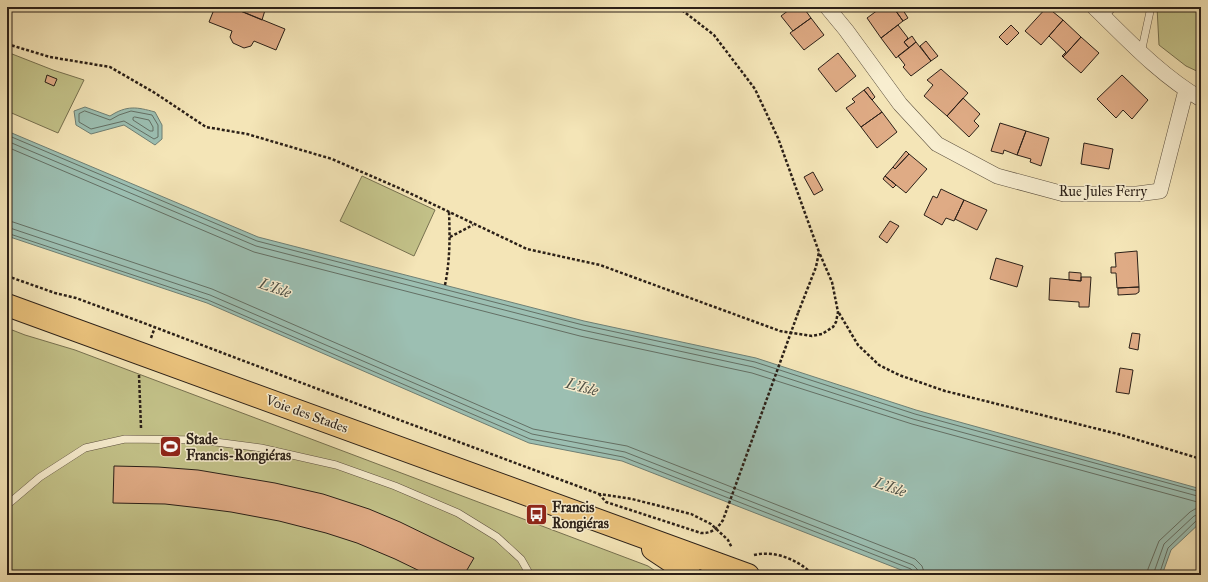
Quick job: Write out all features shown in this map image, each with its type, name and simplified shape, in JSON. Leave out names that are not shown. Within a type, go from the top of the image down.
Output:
[{"type":"main road","name":"Voie des Stades","points":[[7,305],[607,524],[749,566]]},
{"type":"main road","name":"Voie des Stades","points":[[607,524],[656,551],[690,575]]},
{"type":"street","name":"Rue Jules Ferry","points":[[827,7],[846,30],[900,104],[937,144],[997,176],[1064,194],[1138,194],[1160,191],[1186,90]]},
{"type":"street","points":[[1103,10],[1141,53],[1152,63],[1186,90],[1201,99]]},
{"type":"lane","points":[[1141,53],[1151,7]]},
{"type":"lane","points":[[7,505],[40,477],[85,448],[125,439],[200,440],[261,448],[336,465],[395,486],[458,513],[497,537],[521,559],[530,575]]},
{"type":"path","points":[[678,7],[714,35],[756,89],[778,138],[819,252],[832,282],[838,312],[858,345],[879,365],[899,375],[945,391],[1118,434],[1201,458]]},
{"type":"path","points":[[7,44],[50,57],[110,67],[155,93],[206,128],[248,134],[332,159],[401,188],[527,249],[600,265],[780,331],[812,336],[822,334],[833,327],[836,322],[838,312]]},
{"type":"path","points":[[445,285],[448,270],[450,237],[449,212]]},
{"type":"path","points":[[450,237],[474,224]]},
{"type":"path","points":[[599,494],[606,502],[701,533],[706,533],[719,526],[726,512],[816,267],[819,252]]},
{"type":"path","points":[[7,276],[54,293],[76,298],[155,327],[599,494],[632,499],[691,514],[711,524],[728,540],[735,553]]},
{"type":"path","points":[[142,439],[139,372],[155,327]]},
{"type":"path","points":[[749,566],[758,554],[773,554],[788,558],[807,568],[814,575]]},
{"type":"shaded area","points":[[1157,7],[1201,7],[1201,73],[1186,66],[1159,45]]},
{"type":"shaded area","points":[[7,52],[84,80],[58,133],[7,111]]},
{"type":"shaded area","points":[[362,176],[435,210],[414,256],[340,221]]},
{"type":"shaded area","name":"Stade Francis-Rongiéras","points":[[7,328],[75,350],[648,566],[661,575],[7,575]]},
{"type":"water","points":[[85,107],[110,116],[116,112],[132,108],[155,112],[162,125],[162,139],[155,145],[124,125],[91,134],[76,125],[74,111]]},
{"type":"water","name":"L'Isle","points":[[7,131],[258,237],[584,321],[756,358],[916,410],[1201,489],[1201,522],[1171,550],[1162,575],[914,575],[622,461],[529,443],[207,303],[7,236]]},
{"type":"building","points":[[215,7],[231,7],[285,29],[276,50],[254,41],[251,46],[244,48],[233,43],[230,37],[232,31],[209,22]]},
{"type":"building","points":[[240,7],[266,7],[262,20],[238,10]]},
{"type":"building","points":[[793,7],[803,7],[811,18],[793,31],[781,16]]},
{"type":"building","points":[[882,7],[893,7],[903,21],[881,38],[867,18]]},
{"type":"building","points":[[893,7],[901,7],[908,18],[903,21]]},
{"type":"building","points":[[1047,7],[1063,20],[1041,45],[1025,31]]},
{"type":"building","points":[[811,18],[824,35],[804,50],[790,33]]},
{"type":"building","points":[[1063,20],[1081,37],[1063,57],[1062,56],[1066,52],[1049,36]]},
{"type":"building","points":[[898,25],[908,38],[904,42],[909,48],[896,58],[881,38]]},
{"type":"building","points":[[1011,25],[1019,33],[1007,45],[999,37]]},
{"type":"building","points":[[912,36],[916,42],[909,48],[904,42]]},
{"type":"building","points":[[1081,37],[1099,53],[1081,73],[1063,57]]},
{"type":"building","points":[[926,41],[938,56],[931,61],[920,46]]},
{"type":"building","points":[[916,42],[931,61],[911,76],[903,67],[905,65],[898,56]]},
{"type":"building","points":[[838,53],[856,76],[836,92],[818,69]]},
{"type":"building","points":[[941,69],[968,93],[947,116],[924,96],[933,85],[927,80]]},
{"type":"building","points":[[47,75],[57,79],[54,86],[45,82]]},
{"type":"building","points":[[1122,75],[1148,100],[1132,119],[1123,110],[1116,118],[1097,99]]},
{"type":"building","points":[[868,87],[875,97],[872,100],[864,90]]},
{"type":"building","points":[[864,90],[882,112],[861,127],[846,108],[855,102],[852,99]]},
{"type":"building","points":[[963,98],[980,114],[974,121],[979,126],[969,137],[947,116]]},
{"type":"building","points":[[882,112],[897,132],[877,148],[861,127]]},
{"type":"building","points":[[1000,123],[1026,131],[1017,155],[1004,150],[1003,154],[991,151]]},
{"type":"building","points":[[1026,131],[1049,138],[1041,166],[1030,162],[1031,159],[1017,155]]},
{"type":"building","points":[[1084,143],[1113,149],[1109,169],[1081,164]]},
{"type":"building","points":[[906,151],[909,154],[895,169],[893,167]]},
{"type":"building","points":[[909,154],[927,169],[906,193],[885,176],[893,167],[895,169]]},
{"type":"building","points":[[813,172],[823,190],[814,195],[804,177]]},
{"type":"building","points":[[885,176],[896,185],[893,188],[883,179]]},
{"type":"building","points":[[941,189],[964,200],[954,221],[946,218],[942,225],[924,215],[933,196],[937,198]]},
{"type":"building","points":[[964,200],[987,210],[977,230],[955,219]]},
{"type":"building","points":[[890,221],[899,226],[887,243],[879,237]]},
{"type":"building","points":[[1137,251],[1139,287],[1117,288],[1116,273],[1111,273],[1111,267],[1116,267],[1115,253]]},
{"type":"building","points":[[996,258],[1023,266],[1017,287],[990,279]]},
{"type":"building","points":[[1069,272],[1081,273],[1081,281],[1069,280]]},
{"type":"building","points":[[1081,277],[1091,277],[1089,307],[1079,307],[1079,302],[1049,300],[1050,278],[1081,281]]},
{"type":"building","points":[[1139,287],[1139,292],[1136,294],[1118,295],[1118,288]]},
{"type":"building","points":[[1132,333],[1140,334],[1138,350],[1129,348]]},
{"type":"building","points":[[1120,368],[1133,370],[1129,394],[1116,392]]},
{"type":"building","points":[[114,466],[198,470],[275,483],[323,494],[369,509],[400,522],[474,558],[464,575],[428,575],[357,543],[326,533],[279,521],[231,512],[165,504],[113,503]]},
{"type":"place","name":"Stade Francis-Rongiéras","points":[[170,447]]},
{"type":"place","name":"Francis Rongiéras","points":[[537,515]]}]
